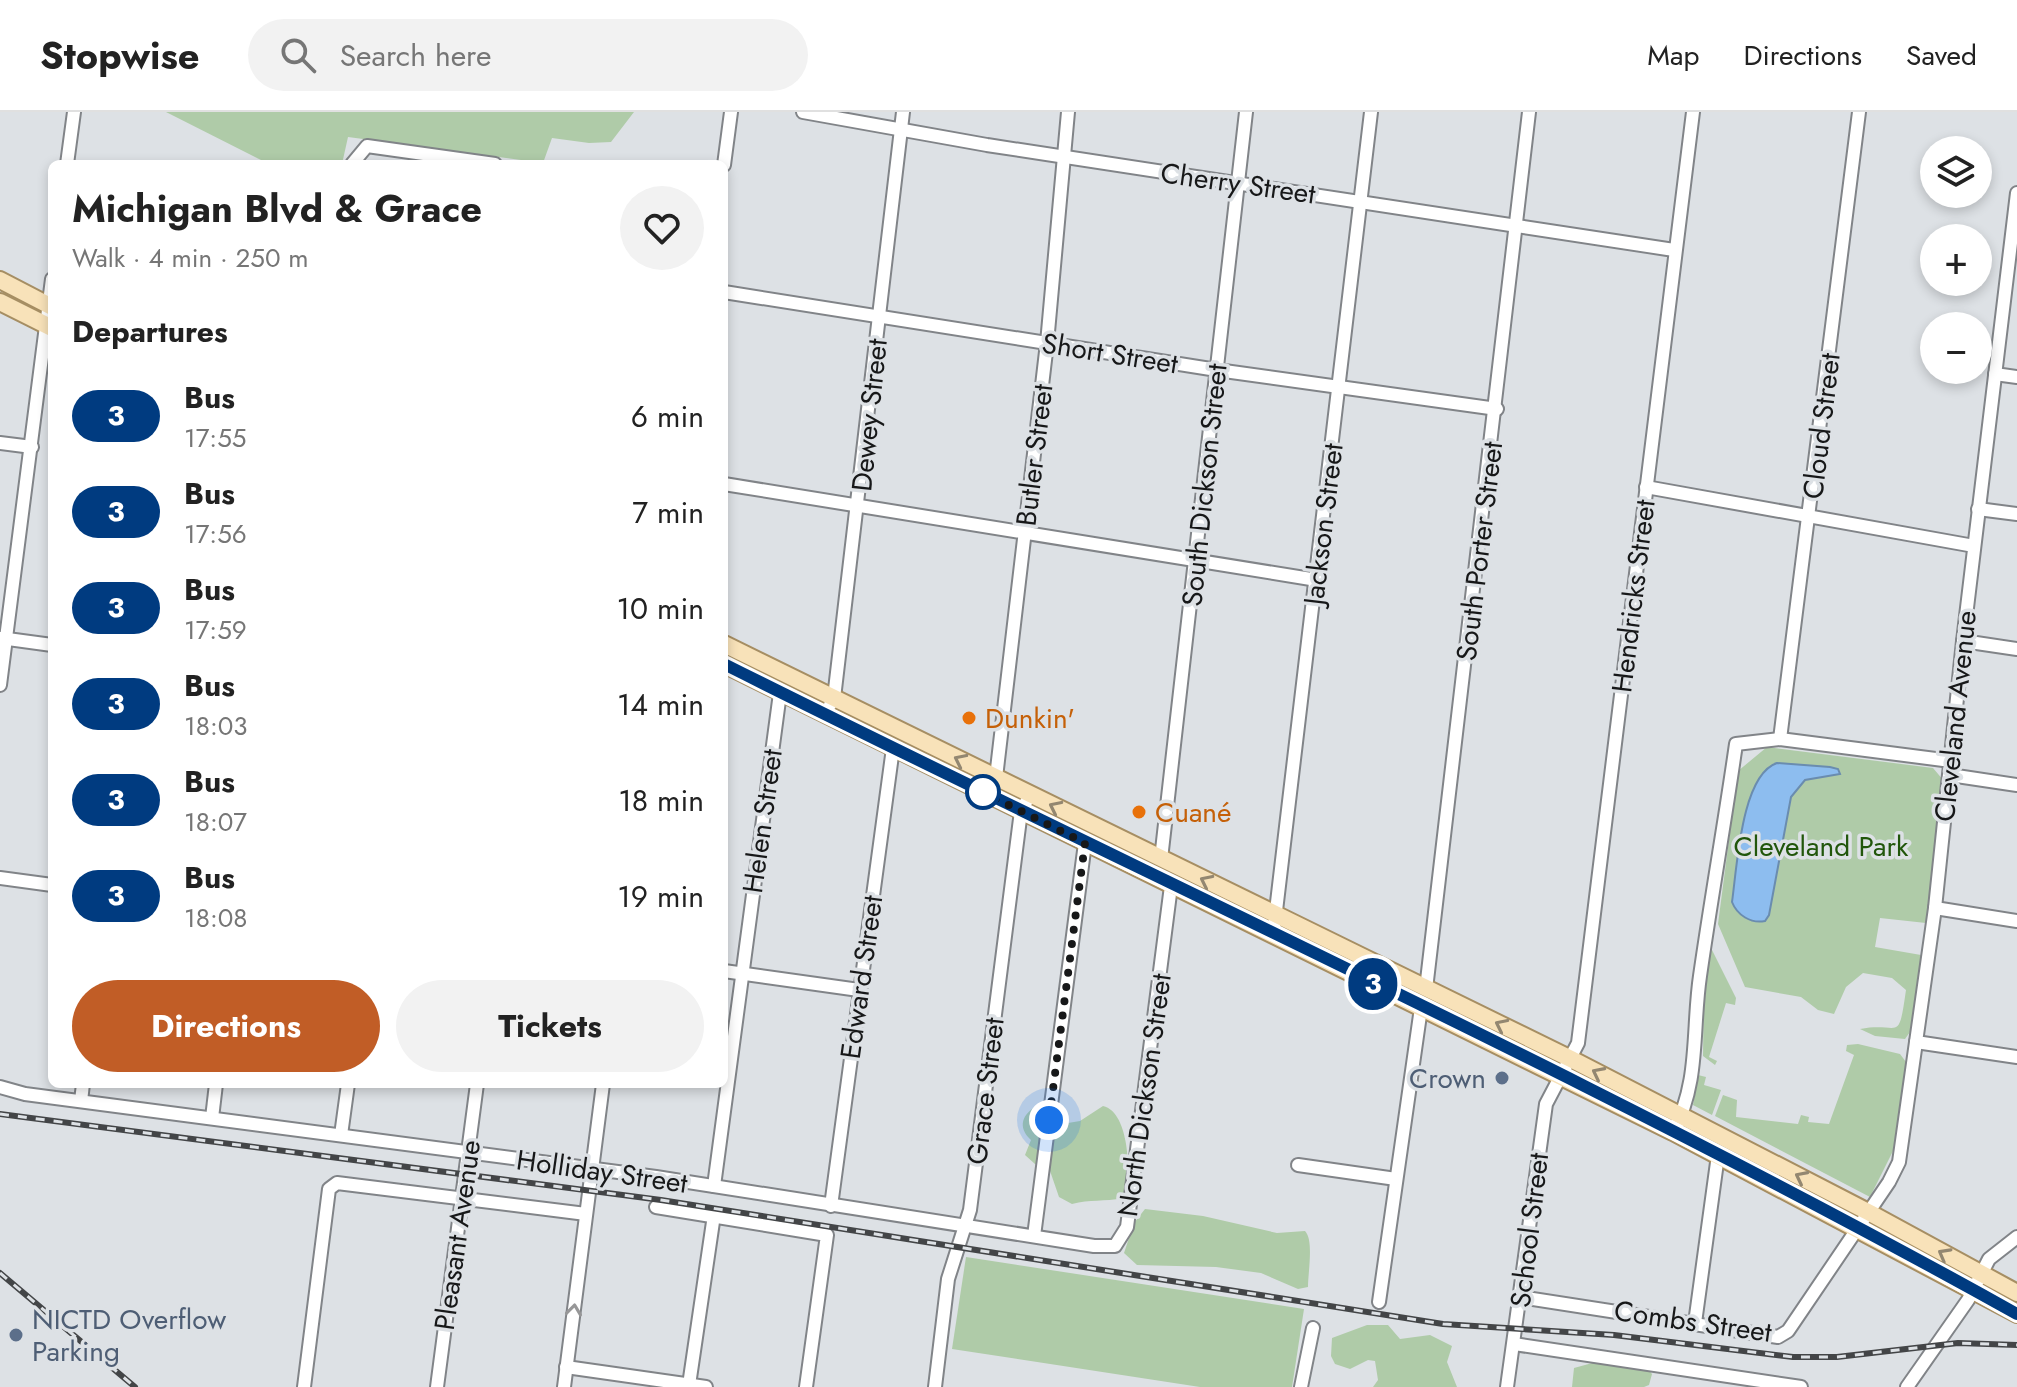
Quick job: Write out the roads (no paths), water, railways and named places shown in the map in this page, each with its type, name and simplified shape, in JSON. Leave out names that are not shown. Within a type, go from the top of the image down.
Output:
[{"type":"main road","points":[[0,280],[48,305]]},
{"type":"main road","points":[[0,302],[48,326]]},
{"type":"main road","points":[[728,646],[1571,1059],[1870,1213],[2017,1293]]},
{"type":"main road","points":[[728,666],[1562,1076],[1859,1228],[2017,1314]]},
{"type":"street","points":[[68,160],[74,112]]},
{"type":"street","points":[[725,160],[731,112]]},
{"type":"street","name":"Cherry Street","points":[[803,112],[1062,156],[1674,250]]},
{"type":"street","name":"Dewey Street","points":[[824,714],[834,698],[903,112]]},
{"type":"street","name":"Butler Street","points":[[990,796],[998,779],[1047,343],[1068,112]]},
{"type":"street","name":"South Dickson Street","points":[[1161,859],[1246,112]]},
{"type":"street","name":"Jackson Street","points":[[1273,936],[1371,112]]},
{"type":"street","name":"South Porter Street","points":[[1426,989],[1497,409],[1529,112]]},
{"type":"street","name":"Hendricks Street","points":[[1562,1076],[1578,1043],[1693,112]]},
{"type":"street","name":"Cloud Street","points":[[1780,739],[1811,516],[1859,112]]},
{"type":"street","points":[[355,160],[367,146],[428,159]]},
{"type":"street","name":"Cleveland Avenue","points":[[1859,1228],[1885,1193],[1899,1162],[1935,908],[1978,509],[2014,241],[2017,193]]},
{"type":"street","name":"Short Street","points":[[728,293],[1217,370],[1497,409]]},
{"type":"street","points":[[0,685],[3,639],[48,333]]},
{"type":"street","points":[[1995,374],[2017,377]]},
{"type":"street","points":[[0,443],[32,447]]},
{"type":"street","points":[[728,485],[1317,580]]},
{"type":"street","points":[[1646,487],[1974,546]]},
{"type":"street","points":[[1978,509],[2017,514]]},
{"type":"street","points":[[3,639],[48,645]]},
{"type":"street","points":[[1963,641],[2017,649]]},
{"type":"street","name":"Helen Street","points":[[728,1076],[780,693]]},
{"type":"street","points":[[1673,1132],[1682,1116],[1695,1066],[1699,978],[1736,744],[1780,739],[1951,761]]},
{"type":"street","name":"Edward Street","points":[[831,1206],[893,748]]},
{"type":"street","points":[[1950,775],[2017,785]]},
{"type":"street","name":"Grace Street","points":[[935,1387],[948,1279],[970,1210],[1021,811],[1030,795]]},
{"type":"street","points":[[1034,1236],[1085,843]]},
{"type":"street","points":[[0,878],[48,884]]},
{"type":"street","name":"North Dickson Street","points":[[966,1225],[1106,1247],[1115,1246],[1122,1238],[1171,886]]},
{"type":"street","points":[[1935,908],[2017,921]]},
{"type":"street","points":[[728,971],[859,990]]},
{"type":"street","points":[[1379,1302],[1421,1008]]},
{"type":"street","points":[[1916,1042],[2017,1057]]},
{"type":"street","name":"School Street","points":[[1507,1387],[1546,1104],[1562,1076]]},
{"type":"street","name":"Holliday Street","points":[[0,1087],[81,1101],[592,1168],[966,1225]]},
{"type":"street","points":[[81,1101],[83,1088]]},
{"type":"street","points":[[212,1118],[216,1088]]},
{"type":"street","points":[[341,1135],[347,1088]]},
{"type":"street","name":"Pleasant Avenue","points":[[437,1387],[476,1088]]},
{"type":"street","points":[[564,1387],[602,1088]]},
{"type":"street","name":"Helen Street","points":[[714,1186],[726,1088]]},
{"type":"street","points":[[1695,1323],[1718,1155]]},
{"type":"street","points":[[1298,1165],[1396,1179]]},
{"type":"street","points":[[304,1387],[329,1189],[346,1182],[586,1214]]},
{"type":"street","name":"Holliday Street","points":[[656,1207],[827,1235],[806,1387]]},
{"type":"street","points":[[689,1385],[714,1215]]},
{"type":"street","name":"Combs Street","points":[[1520,1297],[1778,1337],[1859,1228]]},
{"type":"street","points":[[1907,1387],[1974,1290],[1989,1259],[2017,1237]]},
{"type":"street","points":[[1301,1387],[1313,1328]]},
{"type":"street","points":[[1514,1344],[1801,1387]]},
{"type":"street","points":[[566,1367],[706,1387]]},
{"type":"water","points":[[1777,763],[1830,767],[1838,769],[1840,774],[1805,780],[1791,797],[1769,915],[1765,921],[1755,921],[1741,915],[1732,902],[1739,846],[1755,785],[1765,771]]},
{"type":"railway","points":[[0,1114],[661,1200],[1443,1324],[1614,1335],[1793,1357],[1837,1357],[1958,1343],[2017,1345]]},
{"type":"railway","points":[[0,1273],[135,1387]]},
{"type":"place","name":"Dunkin'","points":[[969,718]]},
{"type":"place","name":"Cuané","points":[[1139,812]]},
{"type":"place","name":"Crown","points":[[1502,1078]]},
{"type":"place","name":"NICTD Overflow Parking","points":[[16,1335]]},
{"type":"park label","name":"Cleveland Park","points":[[1821,846]]}]
